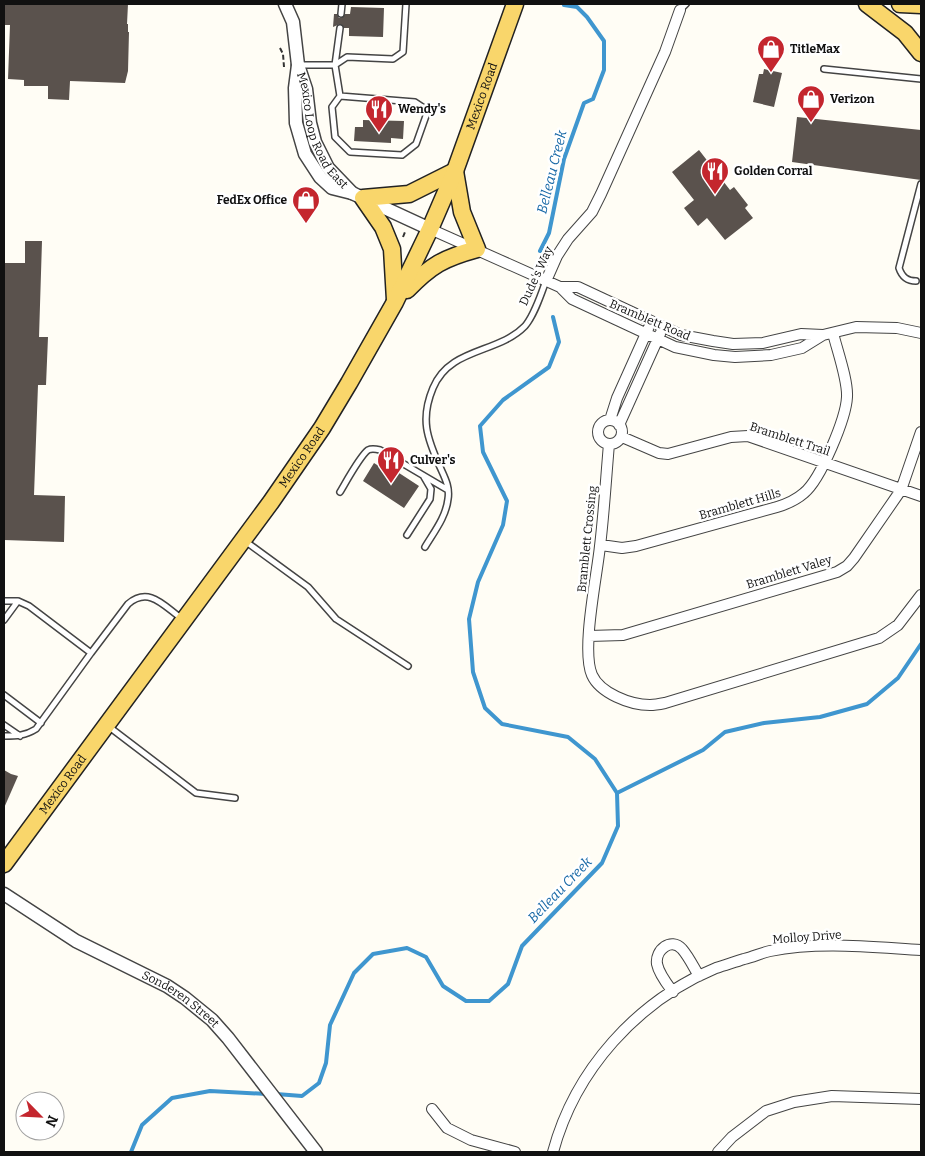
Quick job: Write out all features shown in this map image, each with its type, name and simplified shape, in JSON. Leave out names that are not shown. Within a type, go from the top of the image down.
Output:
[{"type":"main road","name":"Mexico Road","points":[[4,864],[243,539],[322,428],[349,384],[395,302],[430,229],[455,171],[515,4]]},
{"type":"main road","points":[[867,4],[905,33],[921,53]]},
{"type":"main road","points":[[900,4],[921,5]]},
{"type":"main road","points":[[358,195],[410,194],[455,171],[462,212],[477,249],[444,260],[424,272],[395,302]]},
{"type":"main road","points":[[358,195],[383,227],[392,249],[395,302]]},
{"type":"street","name":"Mexico Loop Road East","points":[[285,4],[293,22],[298,65],[295,88],[296,123],[305,154],[320,177],[332,188],[358,195],[430,229]]},
{"type":"street","name":"Dude's Way","points":[[546,281],[557,256],[568,239],[592,212],[601,194],[665,52],[682,6]]},
{"type":"street","name":"Bramblett Road","points":[[430,229],[560,287],[578,288],[663,327],[698,339],[733,344],[764,343],[801,334],[828,334],[856,328],[877,327],[921,333]]},
{"type":"street","name":"Bramblett Road","points":[[560,287],[572,299],[674,347],[714,355],[771,355],[802,348],[828,334]]},
{"type":"street","points":[[614,422],[601,424],[598,433],[602,441],[608,444],[616,443],[622,437],[622,432],[614,422],[618,398],[652,322]]},
{"type":"street","points":[[614,422],[663,327]]},
{"type":"street","name":"Bramblett Hills","points":[[601,544],[629,547],[777,507],[792,502],[805,493],[816,480],[825,464],[843,414],[847,397],[847,388],[828,334]]},
{"type":"street","name":"Bramblett Valey","points":[[589,636],[623,635],[837,572],[847,566],[901,490],[921,432]]},
{"type":"street","name":"Bramblett Trail","points":[[622,437],[659,453],[668,454],[731,437],[748,436],[921,496]]},
{"type":"street","name":"Bramblett Crossing","points":[[608,444],[601,544],[589,636],[590,668],[598,685],[614,695],[650,705],[665,703],[879,638],[898,625],[921,595]]},
{"type":"street","name":"Sonderen Street","points":[[4,894],[76,941],[167,986],[212,1020],[288,1114],[316,1152]]},
{"type":"street","points":[[672,992],[658,967],[659,952],[664,946],[677,945],[682,949],[699,976]]},
{"type":"street","name":"Molloy Drive","points":[[553,1152],[566,1113],[582,1084],[612,1042],[635,1019],[672,992],[699,976],[716,968],[769,952],[810,946],[921,950]]},
{"type":"street","points":[[718,1152],[732,1137],[766,1111],[794,1102],[832,1096],[921,1099]]},
{"type":"street","points":[[432,1108],[447,1128],[471,1140],[515,1152]]},
{"type":"lane","points":[[341,14],[342,4]]},
{"type":"lane","points":[[298,65],[335,65],[348,57],[393,59],[403,52],[406,4]]},
{"type":"lane","points":[[340,28],[335,65],[340,96],[332,107],[335,137],[350,152],[402,155],[416,144],[427,113],[424,108],[415,102],[340,96]]},
{"type":"lane","points":[[824,69],[921,79]]},
{"type":"lane","points":[[916,281],[906,279],[900,274],[898,268],[921,184]]},
{"type":"lane","name":"Dude's Way","points":[[425,547],[444,515],[448,500],[445,476],[426,435],[425,417],[428,400],[434,385],[450,364],[459,358],[487,348],[519,331],[526,325],[546,281]]},
{"type":"lane","points":[[340,492],[369,450],[374,449],[380,450],[448,490]]},
{"type":"lane","points":[[407,535],[430,499],[431,489],[423,476]]},
{"type":"lane","points":[[243,539],[308,588],[336,619],[408,666]]},
{"type":"lane","points":[[4,736],[20,736],[36,729],[128,604],[135,598],[151,597],[184,620]]},
{"type":"lane","points":[[4,601],[18,601],[29,606],[91,653]]},
{"type":"lane","points":[[4,620],[18,601]]},
{"type":"lane","points":[[4,695],[41,723]]},
{"type":"lane","points":[[4,725],[20,736]]},
{"type":"lane","points":[[107,725],[196,793],[235,798]]},
{"type":"path","points":[[280,48],[283,54],[285,71]]},
{"type":"building","points":[[4,4],[128,4],[128,71],[125,83],[70,81],[69,100],[48,99],[48,86],[24,86],[24,80],[8,79],[10,25],[4,25]]},
{"type":"building","points":[[351,7],[384,8],[383,37],[349,36],[349,28],[344,28],[340,24],[333,27],[334,14],[342,18],[345,14],[350,14]]},
{"type":"building","points":[[764,69],[782,73],[774,107],[753,102],[759,74],[763,74]]},
{"type":"building","points":[[797,117],[921,130],[921,180],[792,162]]},
{"type":"building","name":"Wendy's","points":[[363,120],[404,121],[403,139],[391,138],[391,143],[354,141],[355,127],[363,127]]},
{"type":"building","name":"Golden Corral","points":[[699,150],[730,190],[734,187],[748,205],[745,208],[753,218],[725,240],[707,218],[698,226],[684,208],[694,200],[672,172]]},
{"type":"building","points":[[25,241],[42,241],[39,337],[48,337],[46,385],[38,385],[34,495],[65,496],[64,542],[4,540],[4,263],[25,263]]},
{"type":"building","name":"Culver's","points":[[374,463],[393,475],[396,471],[419,486],[404,508],[363,481]]},
{"type":"building","points":[[4,770],[18,776],[4,808]]},
{"type":"waterway","name":"Belleau Creek","points":[[540,251],[549,233],[564,159],[584,103],[593,99],[604,70],[604,41],[587,17],[577,7],[564,5]]},
{"type":"waterway","name":"Belleau Creek","points":[[276,1094],[302,1096],[319,1083],[326,1063],[330,1025],[354,973],[373,954],[407,948],[426,957],[443,986],[466,1001],[489,1001],[508,984],[522,946],[602,863],[618,826],[617,793],[595,759],[568,737],[502,724],[485,708],[473,672],[469,619],[478,582],[503,525],[507,501],[483,452],[480,426],[503,400],[549,367],[559,342],[553,317]]},
{"type":"waterway","points":[[617,793],[703,750],[725,732],[764,723],[820,717],[867,704],[898,678],[921,644]]},
{"type":"waterway","name":"Belleau Creek","points":[[131,1152],[142,1125],[172,1098],[210,1091],[267,1094]]},
{"type":"place","name":"TitleMax","points":[[771,73]]},
{"type":"place","name":"Verizon","points":[[811,123]]},
{"type":"place","name":"Wendy's","points":[[379,133]]},
{"type":"place","name":"Golden Corral","points":[[715,195]]},
{"type":"place","name":"FedEx Office","points":[[306,224]]},
{"type":"place","name":"Culver's","points":[[391,484]]}]
